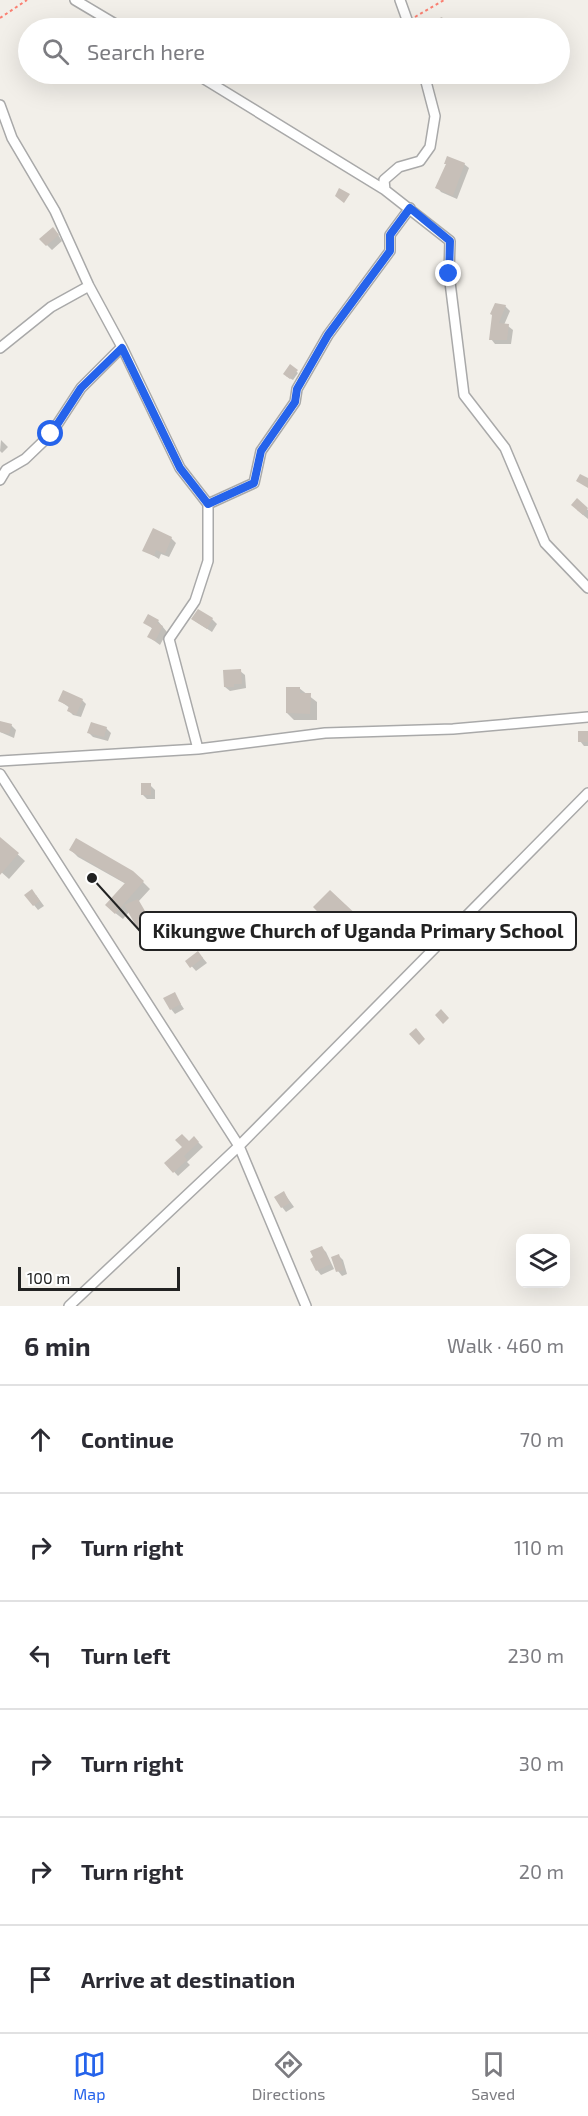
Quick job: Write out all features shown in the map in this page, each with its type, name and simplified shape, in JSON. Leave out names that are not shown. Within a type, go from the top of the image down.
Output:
[{"type":"street","points":[[75,0],[105,18]]},
{"type":"street","points":[[400,0],[406,18]]},
{"type":"street","points":[[212,84],[385,190],[450,241],[449,274],[464,395],[505,448],[545,543],[588,588]]},
{"type":"street","points":[[385,190],[384,180],[399,167],[420,161],[430,147],[435,116],[427,84]]},
{"type":"street","points":[[0,105],[12,138],[55,211],[89,286],[180,468],[208,504],[208,561],[195,601],[169,639],[198,749]]},
{"type":"street","points":[[208,504],[254,483],[261,451],[295,402],[297,389],[328,335],[390,251],[390,235],[410,208]]},
{"type":"street","points":[[0,348],[51,307],[89,286]]},
{"type":"street","points":[[0,480],[6,470],[26,459],[51,434],[81,388],[122,348]]},
{"type":"street","points":[[0,761],[198,749],[325,733],[453,729],[588,717]]},
{"type":"street","points":[[0,774],[239,1146],[306,1306]]},
{"type":"street","points":[[69,1306],[239,1146],[588,793]]},
{"type":"path","points":[[0,18],[27,0]]},
{"type":"path","points":[[418,18],[444,0]]},
{"type":"building","points":[[447,156],[465,163],[453,196],[435,188],[446,164],[444,164]]},
{"type":"building","points":[[339,188],[350,194],[344,203],[335,196]]},
{"type":"building","points":[[53,227],[59,235],[46,246],[39,239]]},
{"type":"building","points":[[495,303],[506,305],[499,323],[509,324],[507,340],[489,340],[492,315],[490,314]]},
{"type":"building","points":[[290,364],[298,370],[290,379],[283,374]]},
{"type":"building","points":[[580,474],[588,478],[588,488],[576,481]]},
{"type":"building","points":[[577,498],[588,508],[583,515],[571,505]]},
{"type":"building","points":[[153,528],[172,537],[165,554],[156,550],[154,556],[142,551]]},
{"type":"building","points":[[198,609],[213,618],[207,629],[191,619]]},
{"type":"building","points":[[148,614],[159,620],[157,623],[163,626],[155,641],[147,637],[152,628],[143,623]]},
{"type":"building","points":[[241,669],[242,684],[224,687],[223,670]]},
{"type":"building","points":[[286,687],[300,687],[300,693],[311,693],[310,714],[286,713]]},
{"type":"building","points":[[63,690],[83,699],[76,715],[67,711],[69,706],[58,701]]},
{"type":"building","points":[[0,721],[12,724],[9,734],[0,732]]},
{"type":"building","points":[[91,722],[107,727],[104,737],[87,733]]},
{"type":"building","points":[[578,731],[588,731],[588,742],[578,742]]},
{"type":"building","points":[[141,783],[151,783],[151,795],[141,795]]},
{"type":"building","points":[[0,837],[19,853],[0,875]]},
{"type":"building","points":[[76,838],[133,871],[144,881],[115,914],[105,905],[125,883],[69,850]]},
{"type":"building","points":[[32,889],[40,901],[33,906],[24,895]]},
{"type":"building","points":[[330,890],[361,919],[353,926],[351,924],[340,935],[313,907]]},
{"type":"building","points":[[138,899],[156,930],[143,938],[124,905]]},
{"type":"building","points":[[198,951],[203,958],[190,968],[185,961]]},
{"type":"building","points":[[175,992],[181,1004],[170,1010],[163,998]]},
{"type":"building","points":[[441,1009],[449,1018],[443,1024],[435,1015]]},
{"type":"building","points":[[416,1028],[425,1039],[419,1045],[409,1034]]},
{"type":"building","points":[[182,1134],[189,1141],[194,1136],[199,1142],[184,1156],[187,1160],[173,1173],[164,1163],[182,1147],[175,1140]]},
{"type":"building","points":[[284,1191],[290,1203],[281,1208],[274,1197]]},
{"type":"building","points":[[322,1246],[331,1264],[316,1271],[310,1259],[313,1257],[310,1251]]},
{"type":"building","points":[[339,1254],[344,1270],[336,1272],[331,1257]]},
{"type":"place","name":"Kikungwe Church of Uganda Primary School","points":[[92,878]]},
{"type":"route","points":[[51,434],[81,388],[122,348],[180,468],[208,504],[254,483],[261,451],[295,402],[297,389],[328,335],[390,251],[390,235],[410,208],[450,241],[449,274]]}]
